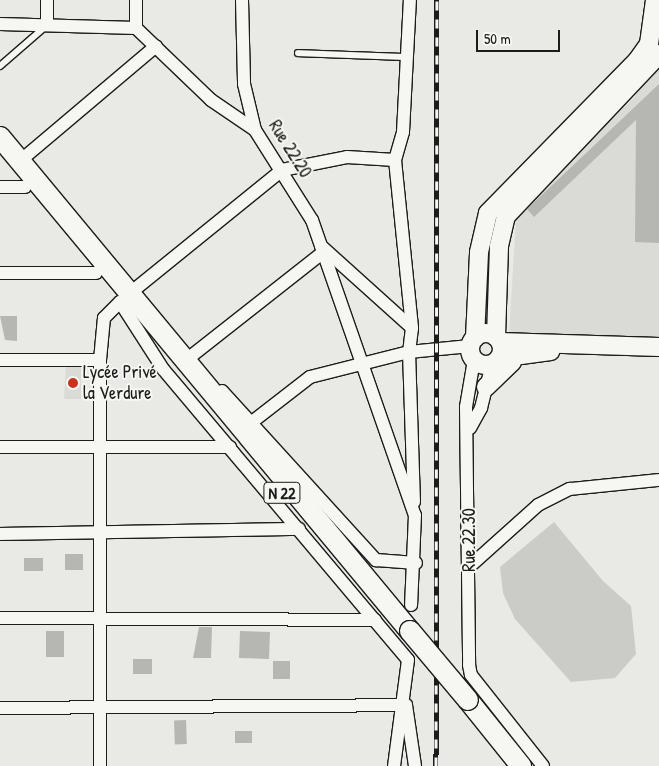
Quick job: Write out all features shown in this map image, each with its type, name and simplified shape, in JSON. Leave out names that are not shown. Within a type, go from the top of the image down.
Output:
[{"type":"main road","name":"N 22","points":[[0,137],[124,298],[410,645],[521,766]]},
{"type":"main road","name":"N 22","points":[[0,156],[96,273],[124,298]]},
{"type":"main road","name":"N 22","points":[[468,707],[510,766]]},
{"type":"street","points":[[47,0],[47,25]]},
{"type":"street","points":[[136,0],[136,28]]},
{"type":"street","name":"Rue 22.20","points":[[242,0],[244,84],[255,130],[312,220],[415,515]]},
{"type":"street","points":[[410,0],[403,132],[395,160],[412,328],[409,352],[416,563],[411,605]]},
{"type":"street","points":[[470,428],[466,407],[473,348],[479,252],[488,213],[637,61],[657,22],[655,0]]},
{"type":"street","points":[[0,24],[136,28],[210,100],[255,130]]},
{"type":"street","points":[[20,162],[156,46]]},
{"type":"street","points":[[470,428],[486,387],[497,350],[499,246],[506,216],[659,54]]},
{"type":"street","points":[[100,766],[103,446],[100,360],[104,318],[124,298],[282,170],[347,157],[395,160]]},
{"type":"street","points":[[0,187],[26,187]]},
{"type":"street","points":[[190,357],[321,250],[412,328]]},
{"type":"street","points":[[0,273],[96,273]]},
{"type":"street","points":[[124,298],[190,357],[252,422],[376,560],[416,563]]},
{"type":"street","points":[[124,298],[163,369],[375,620],[410,645],[406,705],[394,766]]},
{"type":"street","points":[[473,348],[488,334],[497,350],[521,356],[563,346]]},
{"type":"street","points":[[252,422],[310,377],[362,362],[409,352],[473,348],[497,350],[563,346],[659,347]]},
{"type":"street","points":[[486,387],[521,356]]},
{"type":"street","points":[[0,360],[100,360]]},
{"type":"street","name":"Rue 22.30","points":[[470,428],[469,653],[471,675],[543,766]]},
{"type":"street","points":[[0,446],[230,447]]},
{"type":"street","points":[[469,567],[538,505],[570,489],[659,480]]},
{"type":"street","points":[[0,534],[102,534],[299,529]]},
{"type":"street","points":[[0,618],[375,620]]},
{"type":"street","points":[[0,708],[406,705]]},
{"type":"street","points":[[406,705],[415,766]]},
{"type":"lane","points":[[0,66],[47,25]]},
{"type":"lane","points":[[298,53],[408,57]]},
{"type":"shaded area","points":[[659,65],[659,339],[509,336],[517,203],[633,99]]},
{"type":"shaded area","name":"Lycée Privé la Verdure","points":[[66,366],[81,367],[81,399],[64,399]]},
{"type":"shaded area","points":[[554,522],[603,581],[631,606],[636,654],[615,678],[571,682],[515,619],[503,593],[500,567]]},
{"type":"building","points":[[659,84],[659,243],[635,242],[636,120],[534,217],[527,209]]},
{"type":"building","points":[[0,316],[17,316],[17,341],[5,340]]},
{"type":"building","points":[[65,554],[83,554],[83,570],[65,570]]},
{"type":"building","points":[[24,558],[43,558],[43,571],[24,571]]},
{"type":"building","points":[[199,627],[212,627],[211,658],[193,658]]},
{"type":"building","points":[[46,631],[64,631],[64,657],[46,657]]},
{"type":"building","points":[[240,631],[270,632],[269,659],[239,658]]},
{"type":"building","points":[[133,659],[152,659],[152,674],[133,674]]},
{"type":"building","points":[[273,661],[290,661],[290,679],[273,679]]},
{"type":"building","points":[[174,720],[186,720],[187,744],[175,744]]},
{"type":"building","points":[[235,731],[252,731],[252,743],[235,743]]},
{"type":"railway","points":[[436,766],[437,0]]},
{"type":"place","name":"Lycée Privé la Verdure","points":[[73,383]]}]
